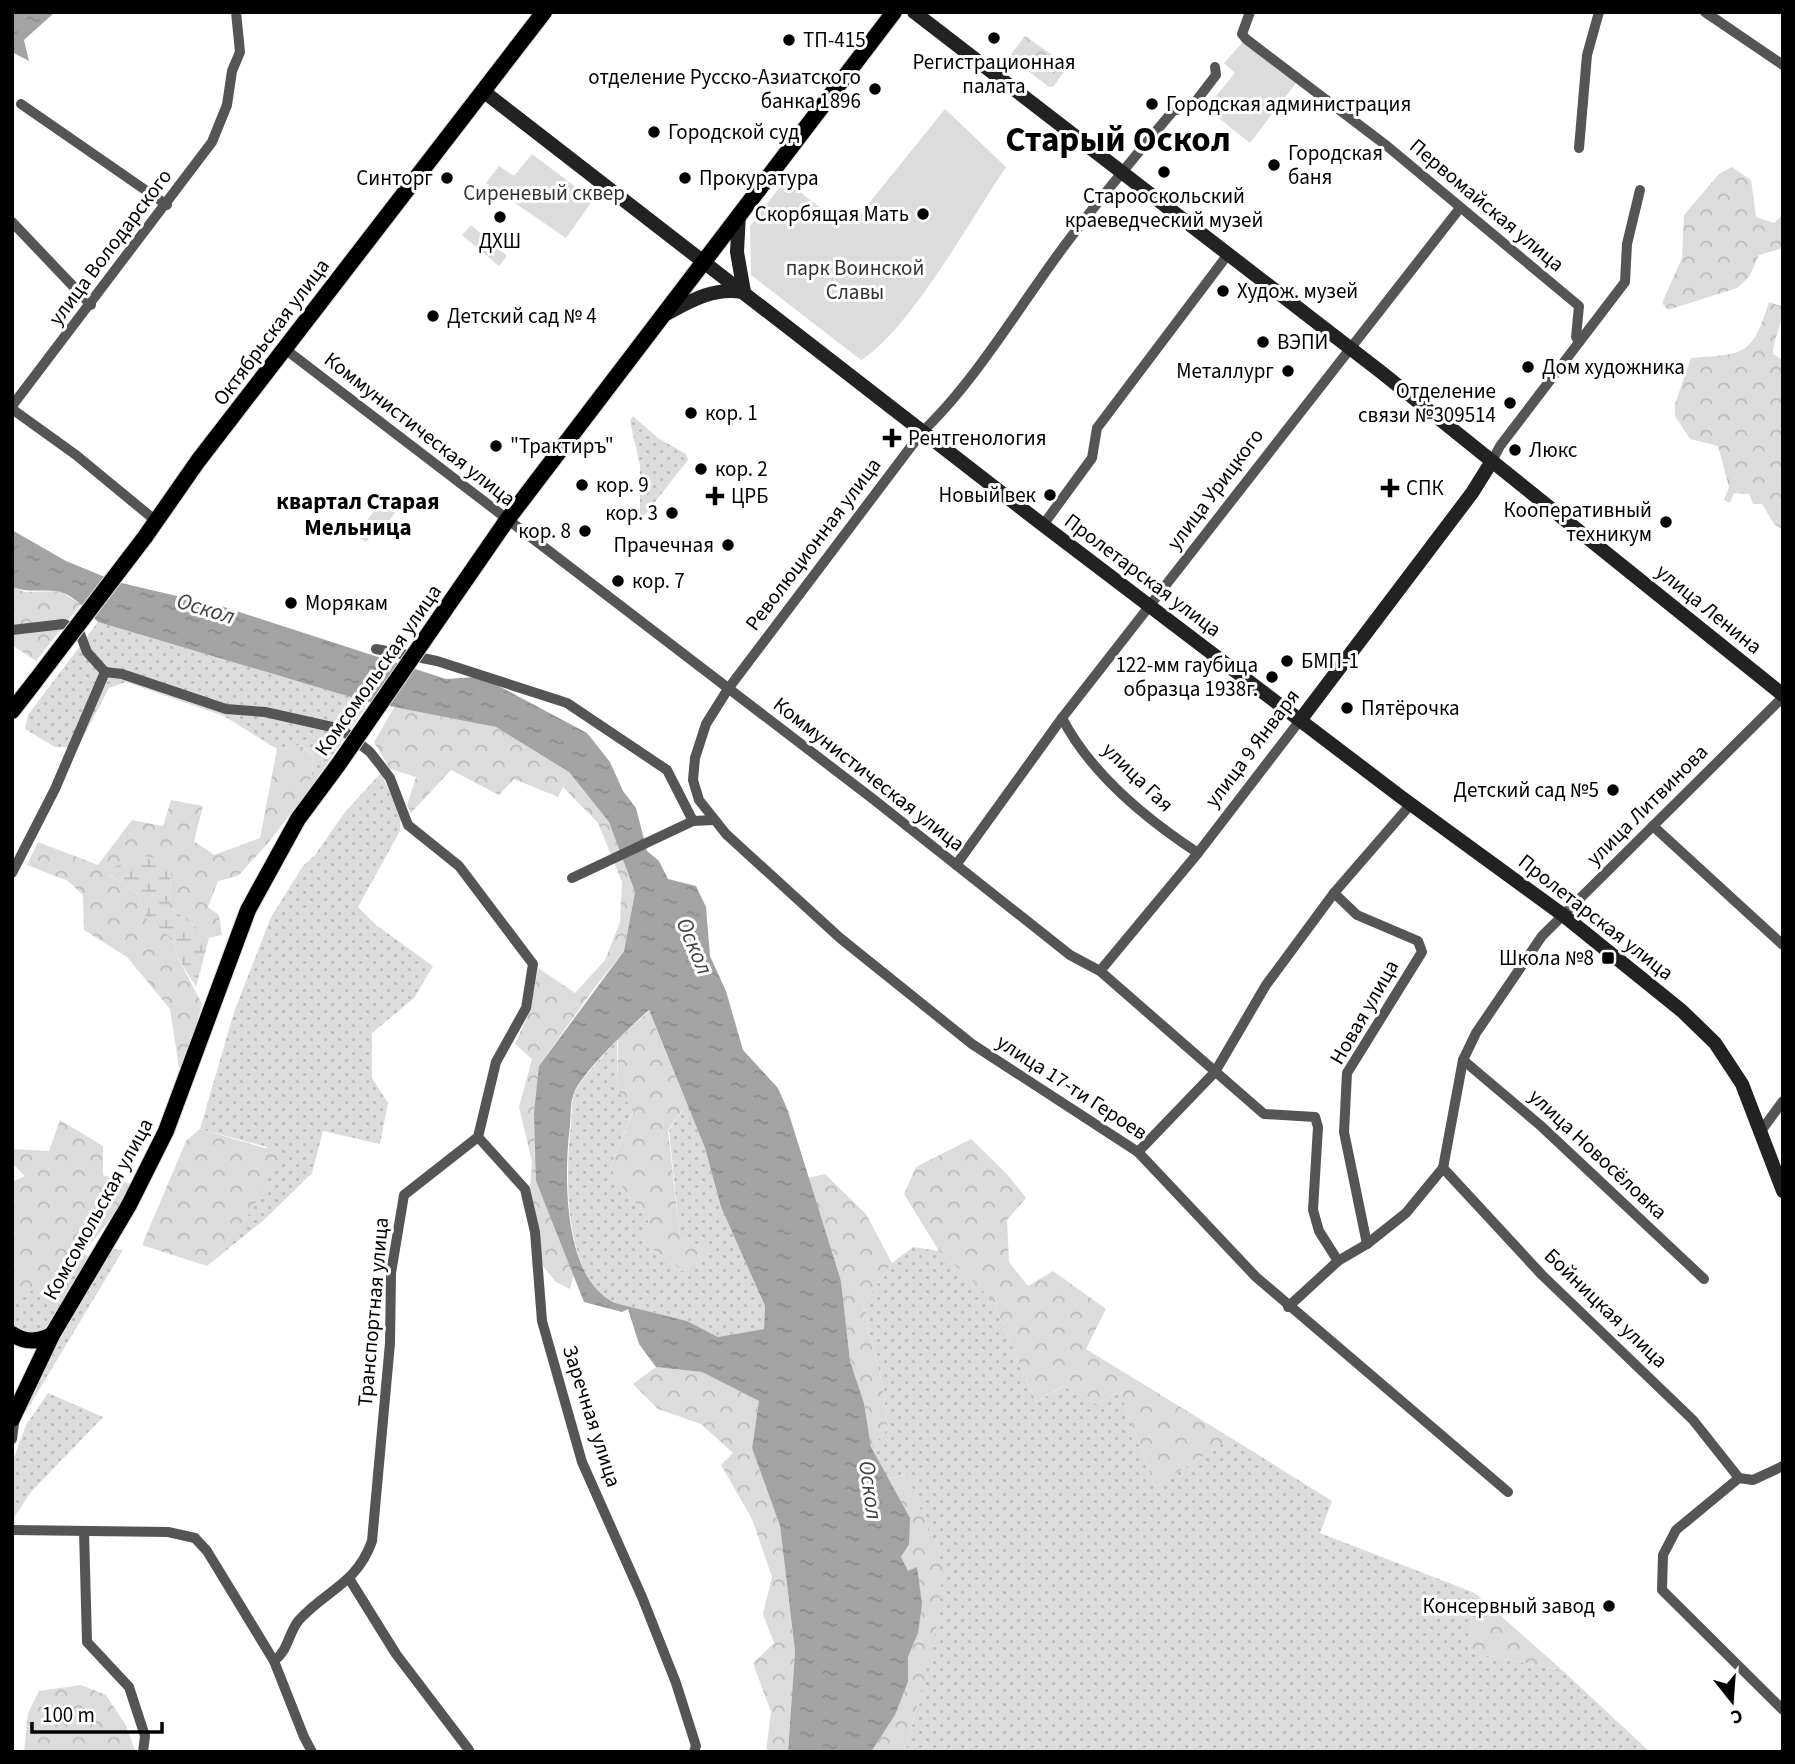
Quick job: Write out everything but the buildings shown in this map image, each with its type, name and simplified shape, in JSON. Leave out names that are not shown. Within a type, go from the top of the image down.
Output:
[{"type":"main road","name":"Октябрьская улица","points":[[12,711],[544,12]]},
{"type":"main road","name":"Комсомольская улица","points":[[13,1417],[52,1335],[129,1205],[166,1131],[247,910],[299,819],[507,520],[894,12]]},
{"type":"main road","name":"улица Ленина","points":[[914,12],[1350,348],[1783,696]]},
{"type":"main road","name":"Пролетарская улица","points":[[483,91],[1043,526],[1411,804],[1563,915],[1682,1011],[1715,1043],[1742,1084],[1783,1191]]},
{"type":"main road","points":[[667,313],[696,298],[727,289],[744,292],[737,252],[739,214]]},
{"type":"main road","name":"улица 9 Января","points":[[1301,719],[1472,493],[1492,461]]},
{"type":"main road","points":[[12,1334],[39,1341],[52,1335]]},
{"type":"street","name":"улица Володарского","points":[[12,408],[212,142],[227,105],[232,71],[241,42],[236,12]]},
{"type":"street","name":"Первомайская улица","points":[[1250,12],[1242,34],[1387,146],[1579,306],[1576,337],[1579,342]]},
{"type":"street","points":[[1579,148],[1587,55],[1599,12]]},
{"type":"street","points":[[1705,12],[1783,65]]},
{"type":"street","name":"Революционная улица","points":[[727,689],[1124,172],[1173,111],[1194,105],[1216,75],[1215,67]]},
{"type":"street","points":[[21,104],[167,205]]},
{"type":"street","name":"улица 9 Января","points":[[1492,461],[1500,446],[1625,282],[1627,244],[1640,190]]},
{"type":"street","name":"улица Урицкого","points":[[956,865],[1062,718],[1460,208]]},
{"type":"street","points":[[12,222],[91,305]]},
{"type":"street","points":[[1043,526],[1092,458],[1097,428],[1229,253]]},
{"type":"street","name":"Коммунистическая улица","points":[[285,349],[1070,955],[1100,971],[1264,1114],[1315,1117],[1318,1128],[1313,1210],[1319,1231],[1338,1261]]},
{"type":"street","points":[[12,408],[76,455],[156,521]]},
{"type":"street","points":[[12,630],[64,624],[79,631],[87,652],[105,672],[122,674],[226,709],[265,712],[341,729],[376,759],[390,778],[408,825],[459,866],[533,964],[526,1008],[496,1062],[478,1137]]},
{"type":"street","points":[[376,649],[437,661],[567,703],[667,769],[693,821]]},
{"type":"street","points":[[12,873],[55,789],[105,672]]},
{"type":"street","name":"улица 17-ти Героев","points":[[727,689],[714,708],[695,758],[693,780],[713,820],[840,939],[961,1036],[1138,1152],[1256,1277],[1288,1307],[1508,1492]]},
{"type":"street","name":"улица Литвинова","points":[[1288,1307],[1338,1261],[1367,1244],[1406,1213],[1443,1168],[1463,1060],[1476,1033],[1542,936],[1783,696]]},
{"type":"street","name":"улица Гая","points":[[1062,718],[1074,741],[1115,787],[1176,839],[1198,853]]},
{"type":"street","name":"улица 9 Января","points":[[1100,971],[1198,853],[1301,719]]},
{"type":"street","points":[[1138,1152],[1215,1072],[1266,985],[1334,893],[1411,804]]},
{"type":"street","points":[[572,878],[693,821],[713,820]]},
{"type":"street","points":[[1653,826],[1783,946]]},
{"type":"street","name":"Новая улица","points":[[1334,893],[1357,915],[1418,941],[1422,952],[1347,1073],[1344,1132],[1367,1244]]},
{"type":"street","name":"улица Новосёловка","points":[[1463,1060],[1541,1126],[1704,1279]]},
{"type":"street","points":[[1761,1131],[1783,1101]]},
{"type":"street","name":"Транспортная улица","points":[[274,1661],[282,1655],[298,1621],[350,1580],[372,1541],[390,1343],[391,1273],[404,1195],[478,1137]]},
{"type":"street","name":"Заречная улица","points":[[478,1137],[525,1189],[535,1232],[541,1321],[582,1462],[642,1597],[676,1683],[696,1746],[694,1752]]},
{"type":"street","name":"Бойницкая улица","points":[[1443,1168],[1542,1275],[1692,1420],[1739,1478]]},
{"type":"street","points":[[12,1440],[13,1417]]},
{"type":"street","points":[[1783,1466],[1753,1480],[1739,1478],[1676,1530],[1663,1555],[1662,1590],[1783,1710]]},
{"type":"street","points":[[12,1530],[168,1532],[195,1538],[206,1551],[274,1661],[304,1737],[313,1752]]},
{"type":"street","points":[[84,1531],[87,1642],[129,1687],[145,1737],[143,1752]]},
{"type":"street","points":[[350,1580],[396,1654],[469,1750]]},
{"type":"green space","points":[[1025,36],[1065,64],[1065,70],[1054,86],[1049,87],[1012,58],[1011,54]]},
{"type":"green space","points":[[1243,42],[1296,83],[1250,143],[1206,108],[1235,73],[1224,63]]},
{"type":"green space","name":"парк Воинской Славы","points":[[945,109],[1006,167],[919,300],[879,346],[861,360],[751,275],[750,226],[789,175],[804,195],[841,220],[857,218]]},
{"type":"green space","name":"Сиреневый сквер","points":[[532,154],[593,200],[566,238],[486,183],[499,166],[514,176]]},
{"type":"green space","points":[[1732,167],[1751,180],[1756,217],[1774,223],[1783,214],[1783,248],[1759,255],[1749,277],[1737,288],[1668,310],[1662,303],[1682,258],[1684,215],[1719,174]]},
{"type":"green space","points":[[471,225],[507,256],[499,266],[462,235]]},
{"type":"green space","points":[[1769,302],[1781,306],[1782,312],[1773,354],[1783,360],[1783,530],[1774,524],[1762,504],[1753,504],[1749,494],[1734,493],[1730,503],[1724,500],[1729,487],[1718,446],[1690,439],[1675,416],[1675,404],[1691,358],[1724,355],[1744,349],[1757,333]]},
{"type":"green space","points":[[633,416],[658,438],[686,454],[688,460],[640,521],[640,466],[630,421]]},
{"type":"green space","points":[[383,499],[397,510],[381,531],[377,528],[366,542],[356,535]]},
{"type":"green space","points":[[12,587],[25,592],[60,591],[81,604],[36,661],[12,645]]},
{"type":"green space","points":[[98,622],[364,701],[365,708],[309,790],[314,757],[302,745],[277,749],[224,716],[126,682],[109,688],[78,747],[55,747],[25,729],[28,715]]},
{"type":"green space","points":[[395,706],[496,727],[569,772],[609,822],[635,892],[624,951],[539,1066],[536,1181],[574,1272],[570,1289],[556,1282],[543,1266],[530,1188],[532,1162],[519,1107],[532,1059],[515,1044],[530,1011],[538,968],[575,993],[605,960],[620,922],[622,882],[598,823],[563,787],[558,797],[514,779],[499,795],[451,770],[411,813],[407,805],[416,777],[390,769],[374,742]]},
{"type":"green space","points":[[301,745],[314,757],[309,790],[268,843],[238,876],[218,881],[208,907],[219,915],[222,935],[209,938],[169,906],[171,873],[108,874],[138,894],[146,918],[172,938],[177,956],[202,1004],[186,1062],[179,1068],[170,1009],[127,957],[84,930],[83,895],[68,881],[27,865],[38,842],[98,865],[132,820],[163,826],[171,800],[203,806],[194,841],[214,855],[260,838],[277,749]]},
{"type":"green space","points":[[381,773],[401,817],[400,831],[358,907],[376,925],[433,966],[414,998],[372,1033],[372,1078],[388,1103],[380,1144],[323,1131],[312,1173],[265,1219],[207,1266],[249,1214],[267,1147],[200,1129],[234,1012],[271,917],[303,866],[315,855],[345,812]]},
{"type":"green space","points":[[143,856],[163,859],[171,873],[169,906],[209,938],[196,987],[177,956],[172,938],[146,918],[138,894],[107,873],[116,866]]},
{"type":"green space","points":[[649,1011],[687,1104],[668,1130],[680,1237],[713,1252],[683,1271],[644,1243],[649,1217],[626,1193],[610,1167],[634,1110],[617,1090],[618,1039]]},
{"type":"green space","points":[[617,1040],[617,1090],[634,1109],[610,1167],[626,1193],[649,1217],[644,1243],[683,1271],[712,1252],[680,1237],[669,1130],[687,1104],[705,1148],[721,1207],[765,1306],[764,1329],[718,1337],[687,1321],[615,1303],[598,1290],[585,1272],[571,1224],[568,1171],[572,1101],[582,1081]]},
{"type":"green space","points":[[60,1120],[103,1146],[103,1175],[134,1185],[97,1237],[68,1267],[33,1290],[13,1298],[12,1182],[25,1176],[12,1163],[12,1149],[49,1151]]},
{"type":"green space","points":[[200,1129],[282,1153],[249,1214],[207,1266],[142,1245],[186,1141]]},
{"type":"green space","points":[[971,1139],[1007,1174],[1026,1198],[1007,1220],[1009,1262],[1028,1286],[1053,1271],[1106,1309],[1086,1349],[1231,1438],[1155,1487],[1120,1391],[1096,1404],[1063,1386],[1036,1402],[992,1299],[939,1251],[904,1194],[916,1167]]},
{"type":"green space","points":[[825,1174],[866,1214],[892,1263],[863,1305],[883,1388],[888,1429],[871,1447],[864,1403],[850,1361],[841,1281],[808,1178]]},
{"type":"green space","points":[[913,1247],[939,1251],[992,1299],[1036,1402],[1064,1386],[1096,1404],[1120,1391],[1155,1487],[1231,1438],[1332,1501],[1320,1533],[1475,1593],[1468,1652],[1562,1670],[1650,1752],[905,1752],[918,1702],[906,1474],[888,1479],[871,1447],[888,1429],[883,1388],[863,1305],[892,1263]]},
{"type":"green space","points":[[108,1249],[123,1250],[24,1415],[38,1371],[48,1350]]},
{"type":"green space","points":[[83,1253],[92,1259],[51,1330],[39,1337],[13,1329],[12,1297],[74,1264]]},
{"type":"green space","points":[[656,1367],[702,1372],[759,1401],[752,1448],[780,1526],[795,1651],[788,1752],[766,1752],[771,1712],[753,1663],[774,1643],[763,1614],[772,1577],[752,1519],[721,1465],[733,1453],[701,1424],[658,1409],[633,1384]]},
{"type":"green space","points":[[48,1393],[103,1417],[30,1493],[12,1521],[12,1463],[26,1425]]},
{"type":"green space","points":[[907,1474],[943,1568],[935,1638],[905,1752],[871,1752],[895,1715],[908,1682],[908,1657],[918,1633],[917,1567],[908,1572],[901,1557],[909,1536],[909,1527],[907,1517],[888,1479]]},
{"type":"green space","points":[[1475,1593],[1562,1670],[1468,1652]]},
{"type":"green space","points":[[81,1685],[106,1695],[125,1724],[136,1752],[24,1752],[28,1713],[39,1691]]},
{"type":"water","points":[[12,12],[55,12],[24,40],[29,61],[12,52]]},
{"type":"water","name":"Оскол","points":[[12,530],[66,561],[117,582],[224,607],[446,679],[476,677],[495,684],[587,733],[610,762],[623,791],[636,808],[647,851],[659,861],[668,879],[696,886],[706,907],[710,956],[726,991],[743,1050],[778,1088],[788,1111],[841,1281],[850,1361],[864,1403],[871,1447],[910,1518],[909,1544],[901,1557],[908,1571],[917,1567],[922,1604],[918,1633],[908,1657],[908,1682],[895,1715],[871,1752],[788,1752],[795,1651],[780,1526],[752,1448],[759,1401],[702,1372],[656,1367],[639,1344],[628,1309],[622,1312],[584,1302],[536,1181],[534,1113],[539,1066],[624,951],[635,892],[609,822],[569,772],[496,727],[364,701],[98,622],[80,604],[57,591],[12,587]],"holes":[[[649,1010],[705,1148],[721,1207],[765,1306],[764,1329],[718,1337],[687,1321],[615,1303],[598,1290],[585,1272],[576,1249],[570,1223],[567,1170],[573,1097],[579,1084],[597,1062]]]},
{"type":"place","name":"Регистрационная палата","points":[[994,38]]},
{"type":"place","name":"ТП-415","points":[[789,40]]},
{"type":"place","name":"отделение Русско-Азиатского банка 1896","points":[[875,89]]},
{"type":"place","name":"Городская администрация","points":[[1152,104]]},
{"type":"place","name":"Городской суд","points":[[654,132]]},
{"type":"place","name":"Городская баня","points":[[1274,165]]},
{"type":"place","name":"Старооскольский краеведческий музей","points":[[1164,172]]},
{"type":"place","name":"Синторг","points":[[447,178]]},
{"type":"place","name":"Прокуратура","points":[[685,178]]},
{"type":"place","name":"Скорбящая Мать","points":[[923,214]]},
{"type":"place","name":"ДХШ","points":[[500,217]]},
{"type":"place","name":"Худож. музей","points":[[1223,291]]},
{"type":"place","name":"Детский сад № 4","points":[[433,316]]},
{"type":"place","name":"ВЭПИ","points":[[1263,342]]},
{"type":"place","name":"Дом художника","points":[[1528,367]]},
{"type":"place","name":"Металлург","points":[[1288,371]]},
{"type":"place","name":"Отделение связи №309514","points":[[1510,403]]},
{"type":"place","name":"кор. 1","points":[[691,413]]},
{"type":"place","name":"Рентгенология","points":[[892,438]]},
{"type":"place","name":"\"Трактиръ\"","points":[[496,446]]},
{"type":"place","name":"Люкс","points":[[1515,450]]},
{"type":"place","name":"кор. 2","points":[[701,469]]},
{"type":"place","name":"кор. 9","points":[[582,485]]},
{"type":"place","name":"СПК","points":[[1390,488]]},
{"type":"place","name":"Новый век","points":[[1050,495]]},
{"type":"place","name":"ЦРБ","points":[[715,496]]},
{"type":"place","name":"кор. 3","points":[[672,513]]},
{"type":"place","name":"Кооперативный техникум","points":[[1666,522]]},
{"type":"place","name":"кор. 8","points":[[585,531]]},
{"type":"place","name":"Прачечная","points":[[728,545]]},
{"type":"place","name":"кор. 7","points":[[618,581]]},
{"type":"place","name":"Морякам","points":[[291,603]]},
{"type":"place","name":"БМП-1","points":[[1287,661]]},
{"type":"place","name":"122-мм гаубица образца 1938г.","points":[[1272,677]]},
{"type":"place","name":"Пятёрочка","points":[[1347,708]]},
{"type":"place","name":"Детский сад №5","points":[[1613,790]]},
{"type":"place","name":"Школа №8","points":[[1608,958]]},
{"type":"place","name":"Консервный завод","points":[[1609,1606]]},
{"type":"district","name":"Старый Оскол","points":[[1118,139]]},
{"type":"district","name":"квартал Старая Мельница","points":[[358,514]]}]
